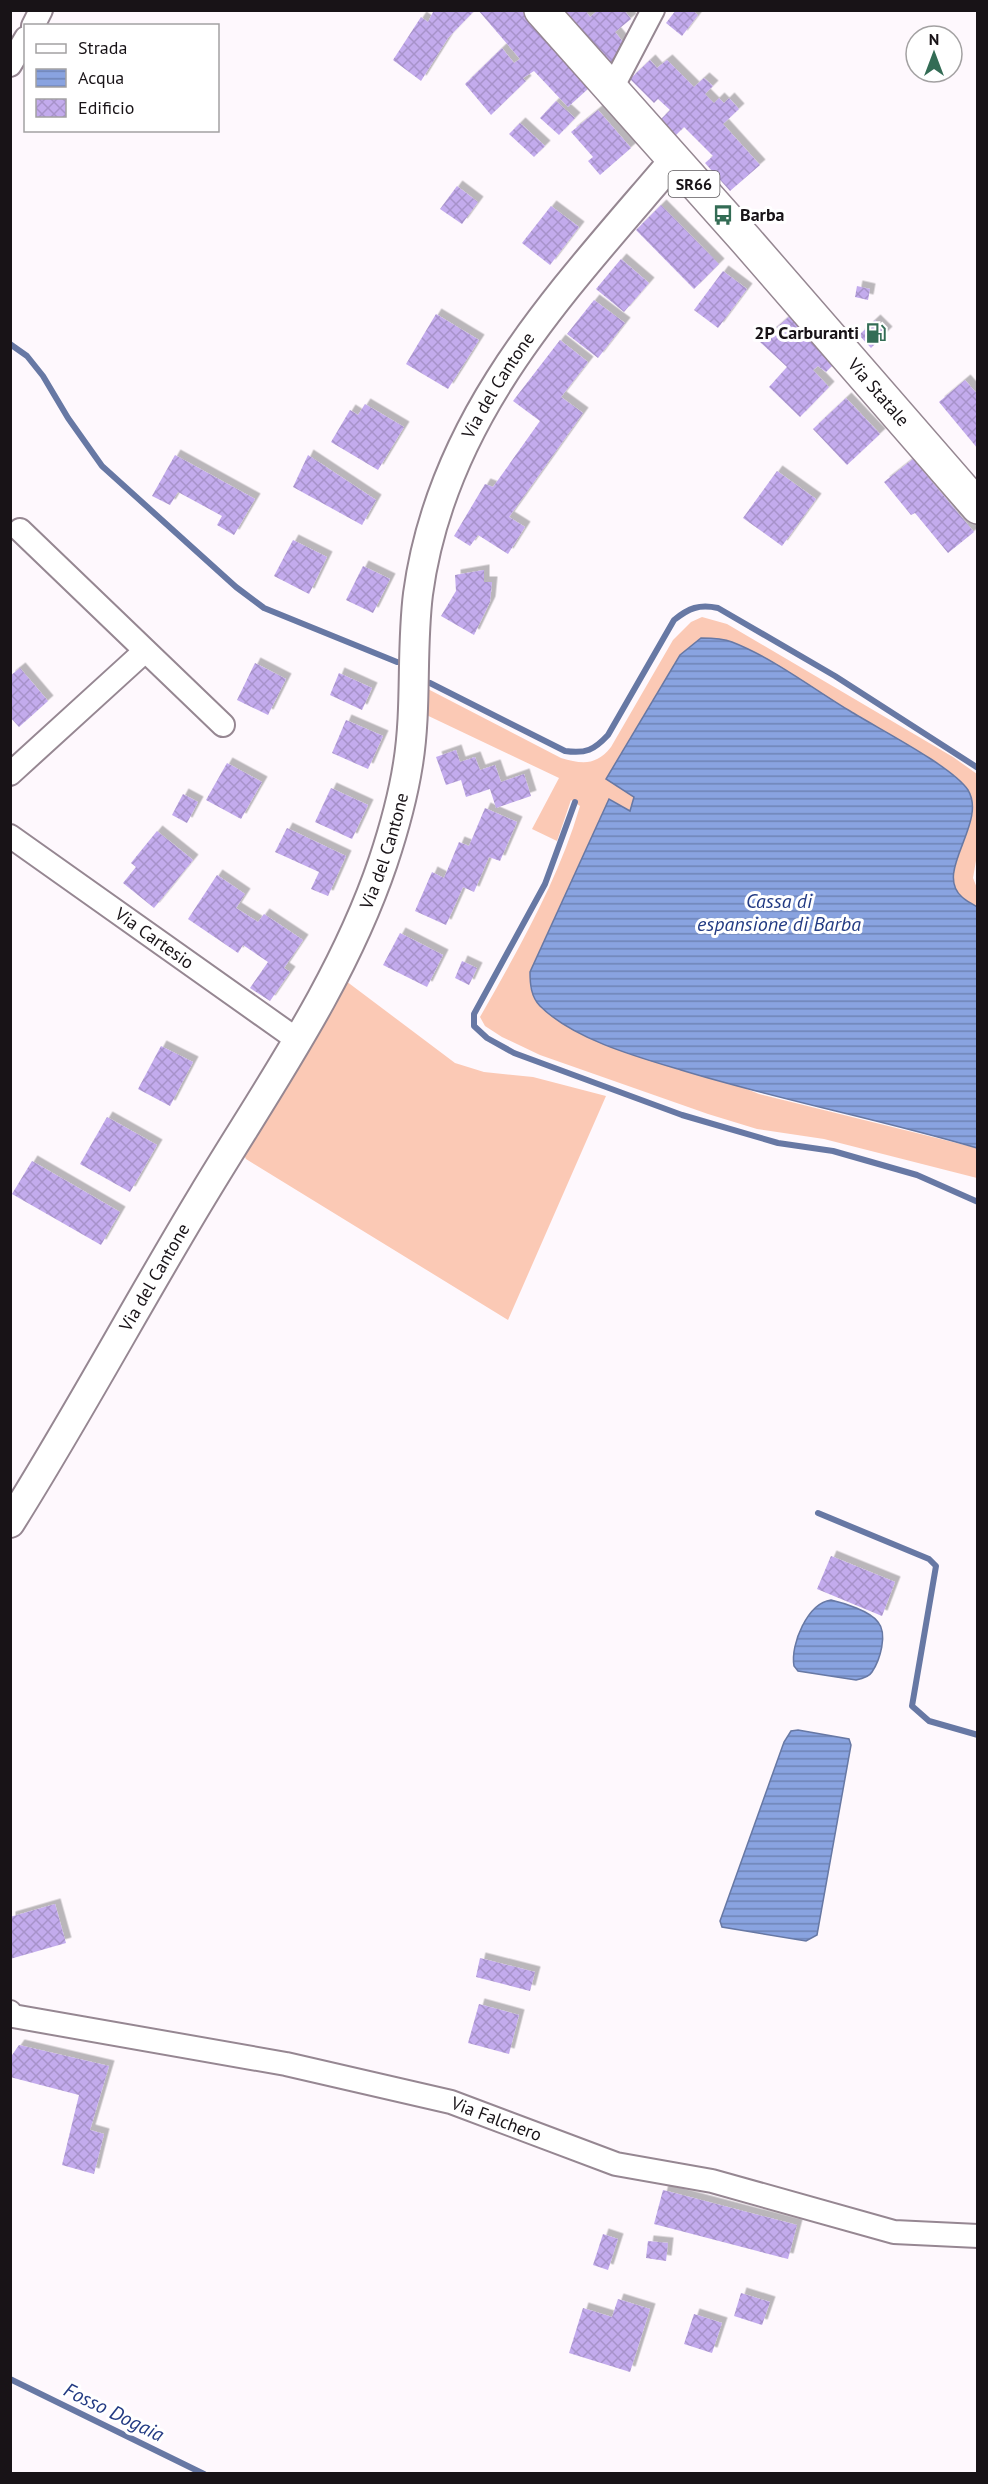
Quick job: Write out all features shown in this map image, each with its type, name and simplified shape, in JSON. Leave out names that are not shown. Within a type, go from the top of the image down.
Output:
[{"type":"main road","name":"Via Statale","points":[[541,10],[978,507]]},
{"type":"street","points":[[34,24],[41,10]]},
{"type":"street","points":[[611,90],[653,10]]},
{"type":"street","points":[[10,65],[24,41]]},
{"type":"street","name":"Via del Cantone","points":[[10,1523],[58,1447],[202,1197],[299,1041],[345,954],[384,861],[408,764],[418,594],[434,519],[475,419],[503,372],[577,273],[674,160]]},
{"type":"street","points":[[21,530],[223,724]]},
{"type":"street","points":[[10,774],[145,651]]},
{"type":"street","name":"Via Cartesio","points":[[10,836],[299,1041]]},
{"type":"street","name":"Via Falchero","points":[[11,2020],[286,2064],[470,2108],[616,2164],[712,2181],[894,2232],[978,2236]]},
{"type":"shaded area","points":[[702,617],[727,624],[953,757],[977,774],[977,855],[973,878],[977,888],[977,907],[962,897],[955,887],[956,861],[967,832],[972,803],[968,790],[962,782],[934,761],[733,642],[607,778],[634,797],[630,812],[610,799],[530,972],[530,987],[538,1004],[759,1094],[977,1148],[977,1178],[824,1139],[757,1129],[708,1114],[540,1055],[502,1037],[485,1026],[480,1017],[549,888],[580,806],[571,800],[557,841],[532,829],[559,778],[418,711],[424,687],[561,758],[588,762],[600,758],[611,747],[673,640],[691,622]]},
{"type":"shaded area","points":[[342,978],[455,1063],[484,1072],[533,1077],[606,1096],[508,1320],[246,1159],[243,1153]]},
{"type":"water","name":"Cassa di espansione di Barba","points":[[701,638],[732,642],[777,665],[931,759],[959,780],[968,790],[972,803],[971,817],[954,874],[955,887],[962,897],[977,907],[977,1148],[718,1081],[626,1053],[570,1028],[554,1018],[535,999],[530,972],[609,799],[630,811],[634,797],[606,779],[680,655]]},
{"type":"water","points":[[831,1600],[863,1611],[874,1618],[881,1627],[883,1640],[878,1661],[872,1672],[865,1678],[856,1680],[798,1671],[794,1666],[795,1647],[802,1626],[815,1608]]},
{"type":"water","points":[[798,1730],[849,1739],[851,1745],[817,1935],[806,1941],[722,1927],[720,1921],[784,1742],[791,1731]]},
{"type":"building","points":[[434,10],[475,10],[448,38],[421,81],[393,60],[421,17],[428,22]]},
{"type":"building","points":[[478,10],[521,10],[590,87],[568,107],[534,71],[523,78],[526,81],[491,115],[465,84],[502,48],[514,63],[520,59]]},
{"type":"building","points":[[552,10],[585,10],[590,17],[596,12],[594,10],[624,10],[631,19],[615,32],[629,49],[603,71]]},
{"type":"building","points":[[676,10],[692,10],[698,15],[682,36],[666,23]]},
{"type":"building","points":[[650,60],[657,68],[667,60],[694,87],[704,78],[713,86],[705,94],[714,103],[719,98],[724,103],[729,98],[739,109],[723,124],[760,165],[730,191],[705,163],[713,156],[684,127],[675,136],[660,120],[670,110],[658,99],[654,103],[630,79]]},
{"type":"building","points":[[556,101],[575,118],[559,135],[540,118]]},
{"type":"building","points":[[598,110],[631,148],[600,175],[588,161],[593,157],[571,132]]},
{"type":"building","points":[[520,123],[545,146],[534,157],[509,134]]},
{"type":"building","points":[[457,186],[478,202],[462,224],[440,209]]},
{"type":"building","points":[[661,205],[719,264],[694,289],[636,230]]},
{"type":"building","points":[[551,206],[579,227],[550,265],[522,243]]},
{"type":"building","points":[[621,259],[649,283],[624,312],[596,289]]},
{"type":"building","points":[[723,271],[747,289],[718,328],[694,310]]},
{"type":"building","points":[[857,286],[870,289],[868,300],[855,297]]},
{"type":"building","points":[[594,300],[625,323],[598,358],[567,334]]},
{"type":"building","points":[[436,314],[479,340],[448,389],[406,364]]},
{"type":"building","points":[[792,314],[834,364],[826,372],[818,366],[813,370],[829,387],[800,417],[769,387],[787,367],[760,342]]},
{"type":"building","points":[[875,320],[887,332],[871,348],[859,335]]},
{"type":"building","points":[[560,340],[588,362],[561,397],[583,413],[509,517],[525,527],[508,554],[478,535],[470,546],[454,536],[485,484],[493,487],[540,421],[513,401]]},
{"type":"building","points":[[965,380],[978,395],[978,449],[939,402]]},
{"type":"building","points":[[846,398],[880,434],[847,465],[813,429]]},
{"type":"building","points":[[365,404],[404,427],[378,470],[331,442],[350,410],[358,415]]},
{"type":"building","points":[[175,455],[255,499],[234,535],[217,525],[222,516],[178,492],[170,505],[152,496]]},
{"type":"building","points":[[308,455],[376,500],[362,525],[293,487]]},
{"type":"building","points":[[913,459],[974,532],[948,553],[915,513],[911,515],[884,482]]},
{"type":"building","points":[[777,471],[816,499],[782,546],[743,518]]},
{"type":"building","points":[[293,540],[327,557],[309,594],[274,576]]},
{"type":"building","points":[[363,566],[390,579],[373,613],[346,600]]},
{"type":"building","points":[[484,570],[484,582],[492,582],[490,602],[474,635],[441,616],[456,591],[455,575]]},
{"type":"building","points":[[255,663],[286,679],[268,715],[237,700]]},
{"type":"building","points":[[20,668],[48,701],[19,727],[10,717],[10,676]]},
{"type":"building","points":[[339,673],[372,688],[362,710],[330,695]]},
{"type":"building","points":[[346,720],[383,736],[368,769],[332,753]]},
{"type":"building","points":[[456,750],[460,762],[475,757],[480,770],[495,765],[501,782],[524,774],[531,796],[496,808],[490,789],[466,797],[461,780],[446,785],[436,757]]},
{"type":"building","points":[[227,763],[262,782],[241,819],[206,800]]},
{"type":"building","points":[[331,788],[368,805],[352,839],[315,822]]},
{"type":"building","points":[[183,794],[198,802],[187,823],[172,815]]},
{"type":"building","points":[[485,808],[517,822],[500,861],[489,857],[474,892],[463,887],[446,925],[415,911],[432,872],[444,878],[459,842],[469,846]]},
{"type":"building","points":[[287,828],[346,856],[328,896],[311,889],[319,872],[275,852]]},
{"type":"building","points":[[157,831],[193,860],[154,908],[123,883],[136,867],[131,863]]},
{"type":"building","points":[[217,875],[245,894],[236,908],[258,922],[264,914],[303,940],[284,968],[290,972],[270,1001],[250,988],[268,962],[243,945],[238,953],[188,919]]},
{"type":"building","points":[[400,933],[443,955],[427,987],[383,965]]},
{"type":"building","points":[[462,961],[477,968],[469,985],[455,978]]},
{"type":"building","points":[[161,1046],[193,1062],[170,1106],[138,1089]]},
{"type":"building","points":[[107,1117],[157,1145],[130,1192],[80,1164]]},
{"type":"building","points":[[32,1161],[120,1212],[101,1245],[12,1194]]},
{"type":"building","points":[[831,1556],[895,1582],[882,1616],[817,1589]]},
{"type":"building","points":[[55,1904],[66,1943],[10,1959],[10,1917]]},
{"type":"building","points":[[480,1958],[535,1972],[530,1991],[476,1977]]},
{"type":"building","points":[[479,2004],[519,2015],[509,2054],[468,2043]]},
{"type":"building","points":[[19,2045],[109,2066],[90,2130],[104,2134],[94,2174],[62,2165],[79,2095],[10,2077],[10,2058]]},
{"type":"building","points":[[663,2190],[797,2225],[788,2259],[654,2224]]},
{"type":"building","points":[[603,2234],[618,2239],[608,2270],[593,2265]]},
{"type":"building","points":[[648,2241],[668,2243],[666,2261],[646,2258]]},
{"type":"building","points":[[741,2293],[770,2302],[762,2325],[734,2316]]},
{"type":"building","points":[[618,2299],[650,2309],[630,2372],[569,2353],[583,2308],[612,2317]]},
{"type":"building","points":[[694,2314],[722,2323],[712,2353],[684,2344]]},
{"type":"waterway","points":[[10,344],[27,356],[43,376],[68,418],[102,466],[236,587],[264,608],[397,662]]},
{"type":"waterway","points":[[430,683],[565,751],[589,750],[608,735],[674,620],[694,608],[705,606],[718,608],[835,676],[978,768]]},
{"type":"waterway","points":[[575,802],[545,884],[474,1014],[474,1026],[487,1038],[514,1053],[682,1115],[778,1143],[833,1151],[917,1175],[978,1202]]},
{"type":"waterway","points":[[818,1513],[929,1559],[936,1566],[912,1706],[929,1721],[978,1735]]},
{"type":"waterway","name":"Fosso Dogaia","points":[[10,2379],[204,2474]]},
{"type":"place","name":"Barba","points":[[723,215]]},
{"type":"place","name":"2P Carburanti","points":[[876,333]]}]
